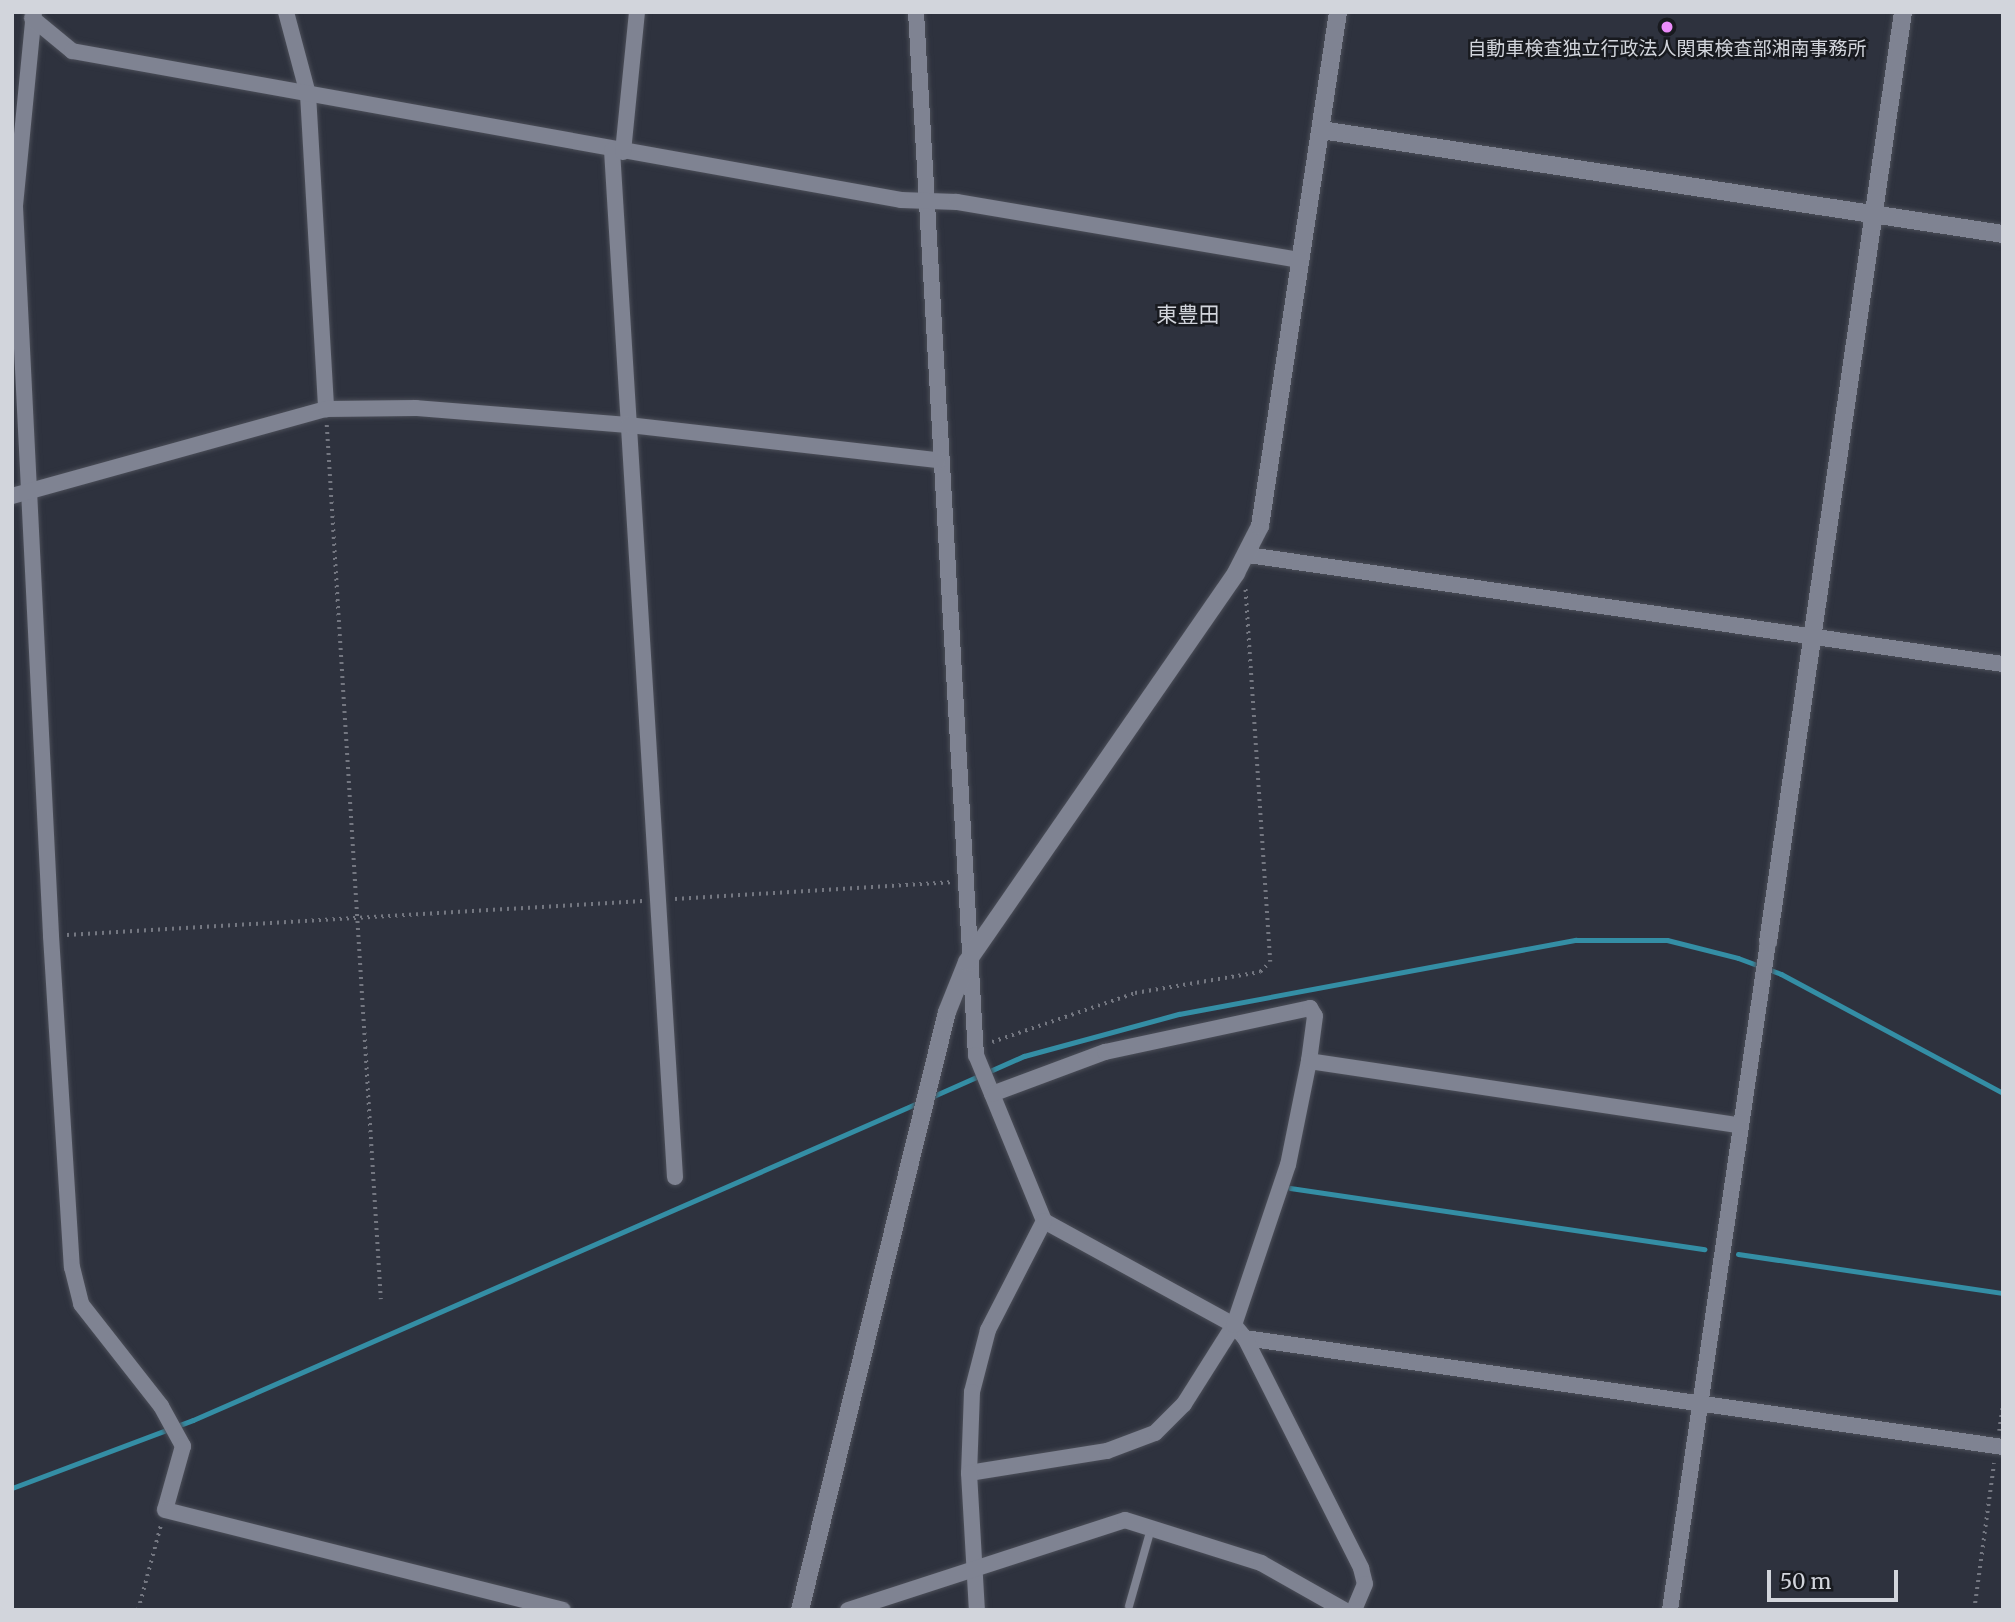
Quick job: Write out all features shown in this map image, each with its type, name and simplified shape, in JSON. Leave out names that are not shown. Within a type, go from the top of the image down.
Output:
[{"type":"street","points":[[286,12],[308,94],[326,409]]},
{"type":"street","points":[[637,12],[617,151],[629,425],[675,1177]]},
{"type":"street","points":[[916,12],[938,460],[967,962],[976,1052],[1044,1220],[1234,1325],[1245,1338],[1361,1568],[1365,1584],[1354,1610]]},
{"type":"street","points":[[800,1610],[933,1070],[967,962],[1236,573],[1248,555],[1260,526],[1338,12]]},
{"type":"street","points":[[1670,1610],[1738,1125],[1760,997],[1813,635],[1850,345],[1874,215],[1903,12]]},
{"type":"street","points":[[33,15],[72,51],[617,151],[1301,260]]},
{"type":"street","points":[[33,15],[13,207],[30,491],[51,936],[72,1267],[95,1328],[161,1406],[183,1446],[165,1510],[563,1610]]},
{"type":"street","points":[[1321,130],[2003,234]]},
{"type":"street","points":[[12,496],[326,409],[416,408],[629,425],[938,460]]},
{"type":"street","points":[[1248,555],[1788,637],[1813,635],[2003,664]]},
{"type":"street","points":[[969,1473],[1107,1451],[1155,1433],[1206,1376],[1234,1325],[1288,1165],[1310,1062],[1310,1008],[1105,1052],[992,1094]]},
{"type":"street","points":[[1310,1062],[1738,1125]]},
{"type":"street","points":[[977,1610],[969,1473],[972,1392],[988,1330],[1044,1220]]},
{"type":"street","points":[[1245,1338],[1999,1447]]},
{"type":"street","points":[[848,1610],[976,1565],[1125,1521],[1261,1563],[1345,1610]]},
{"type":"lane","points":[[1129,1606],[1151,1529]]},
{"type":"path","points":[[326,409],[381,1299]]},
{"type":"path","points":[[976,1052],[1135,993],[1261,972],[1269,962],[1247,590],[1236,573]]},
{"type":"path","points":[[51,936],[963,881]]},
{"type":"path","points":[[1974,1610],[2003,1404]]},
{"type":"path","points":[[138,1610],[165,1510]]},
{"type":"waterway","points":[[929,1098],[1024,1056],[1179,1014],[1576,940],[1667,940],[1738,958],[1781,974],[2003,1093]]},
{"type":"waterway","points":[[12,1488],[193,1420],[920,1102]]},
{"type":"waterway","points":[[1290,1188],[1705,1249]]},
{"type":"waterway","points":[[1738,1254],[2003,1293]]},
{"type":"place","name":"自動車検査独立行政法人関東検査部湘南事務所","points":[[1667,27]]},
{"type":"district","name":"東豊田","points":[[1188,315]]}]
